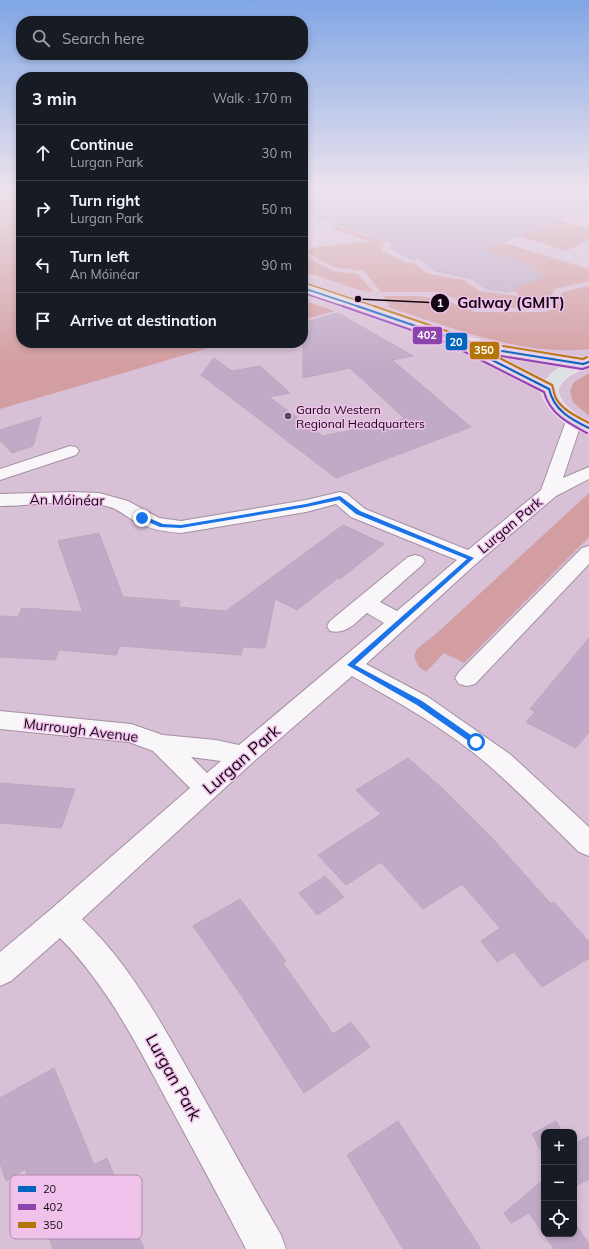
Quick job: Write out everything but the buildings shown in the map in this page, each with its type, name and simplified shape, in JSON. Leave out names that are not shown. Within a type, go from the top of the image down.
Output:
[{"type":"main road","points":[[308,290],[445,336],[513,353],[586,363]]},
{"type":"main road","points":[[445,336],[549,389]]},
{"type":"main road","points":[[582,424],[558,408],[551,399],[549,389],[563,372],[586,363]]},
{"type":"street","name":"Lurgan Park","points":[[549,492],[582,424]]},
{"type":"street","points":[[0,474],[70,451]]},
{"type":"street","name":"Lurgan Park","points":[[0,971],[61,919],[243,756],[400,622],[471,558],[549,492],[589,472]]},
{"type":"street","name":"An Móinéar","points":[[0,500],[73,498],[99,499],[115,502],[153,523],[162,526],[181,527],[306,506],[340,498],[358,513],[471,558]]},
{"type":"street","points":[[467,678],[589,552]]},
{"type":"street","points":[[338,626],[416,561]]},
{"type":"street","points":[[365,603],[400,622]]},
{"type":"street","points":[[350,665],[399,691],[459,730],[502,762],[589,844]]},
{"type":"street","name":"Murrough Avenue","points":[[0,720],[131,733],[162,744],[216,750],[243,756]]},
{"type":"street","name":"Murrough Avenue","points":[[162,744],[207,789]]},
{"type":"street","name":"Lurgan Park","points":[[61,919],[90,947],[103,963],[150,1033],[267,1249]]},
{"type":"shaded area","points":[[0,248],[16,248],[16,348],[209,348],[0,409]]},
{"type":"shaded area","points":[[382,248],[381,250],[407,263],[414,263],[426,273],[462,279],[479,291],[517,296],[517,292],[512,291],[514,286],[520,287],[546,275],[531,270],[537,267],[480,248],[522,248],[589,269],[589,281],[555,289],[548,301],[532,308],[490,308],[467,304],[437,292],[381,292],[364,271],[334,267],[308,253],[308,250]]},
{"type":"shaded area","points":[[557,248],[572,248],[566,251]]},
{"type":"shaded area","points":[[308,258],[333,271],[358,274],[373,292],[363,291],[308,273]]},
{"type":"shaded area","points":[[589,286],[589,349],[538,349],[487,338],[388,307],[389,304],[383,296],[421,296],[450,302],[475,312],[544,312],[555,309],[563,292]]},
{"type":"shaded area","points":[[308,302],[334,311],[308,319]]},
{"type":"shaded area","points":[[589,373],[589,416],[573,402],[570,391],[574,382]]},
{"type":"shaded area","points":[[589,493],[589,537],[464,663],[444,653],[426,672],[418,666],[414,656],[417,649],[438,632]]},
{"type":"transit line","name":"350","points":[[308,284],[447,331],[552,385],[556,398],[560,404],[589,423]]},
{"type":"transit line","name":"20","points":[[308,290],[445,336],[549,389],[554,403],[563,414],[589,428]]},
{"type":"transit line","name":"402","points":[[308,295],[443,341],[544,392],[546,400],[560,417],[587,433]]},
{"type":"transit line","name":"350","points":[[503,346],[583,359],[587,357]]},
{"type":"transit line","name":"20","points":[[502,351],[583,364],[589,362]]},
{"type":"transit line","name":"402","points":[[501,356],[582,369],[589,367]]},
{"type":"place","name":"Galway (GMIT)","points":[[358,299]]},
{"type":"place","name":"Garda Western Regional Headquarters","points":[[288,416]]},
{"type":"route","points":[[142,518],[162,526],[181,527],[306,506],[340,498],[358,513],[471,558],[350,665],[419,703],[476,742]]}]
